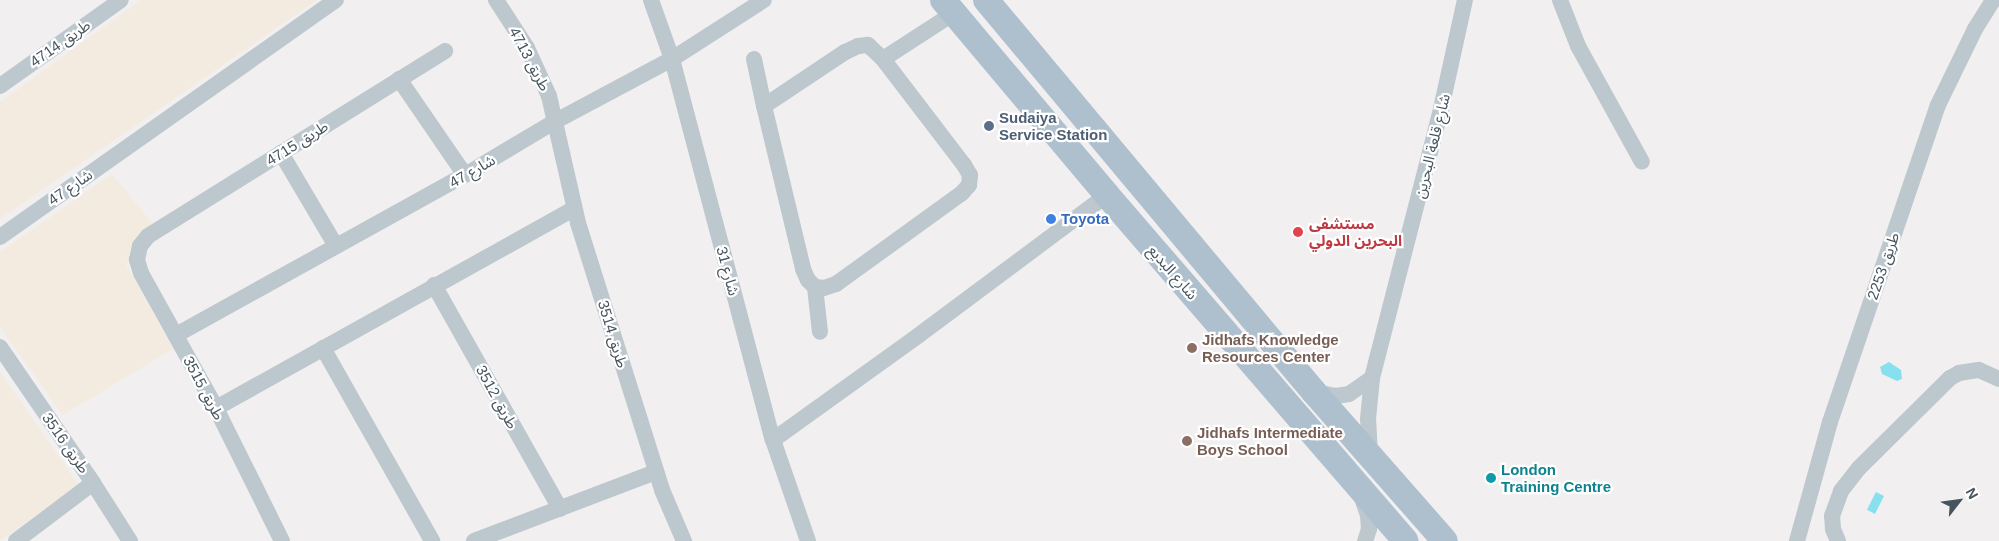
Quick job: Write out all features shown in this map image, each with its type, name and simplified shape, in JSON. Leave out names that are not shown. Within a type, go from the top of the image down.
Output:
[{"type":"main road","name":"شارع البديع","points":[[986,0],[1314,392],[1445,541]]},
{"type":"main road","name":"شارع البديع","points":[[949,6],[1107,195],[1406,541]]},
{"type":"street","name":"طريق 4714","points":[[0,86],[121,0]]},
{"type":"street","name":"شارع 47","points":[[0,237],[336,0]]},
{"type":"street","name":"طريق 4713","points":[[496,0],[540,71],[549,96],[554,122]]},
{"type":"street","name":"شارع 31","points":[[651,0],[672,59],[772,440],[808,541]]},
{"type":"street","name":"شارع 47","points":[[176,335],[465,175],[554,122],[672,59],[764,0]]},
{"type":"street","name":"شارع قلعة البحرين","points":[[1370,455],[1368,419],[1372,378],[1441,109],[1465,0]]},
{"type":"street","points":[[1560,0],[1578,46],[1642,162]]},
{"type":"street","name":"طريق 2253","points":[[1797,541],[1830,422],[1938,105],[1975,29],[1993,0]]},
{"type":"street","points":[[883,59],[949,6]]},
{"type":"street","points":[[754,59],[764,106],[803,269],[808,280],[815,287],[824,288],[836,284],[962,193],[968,185],[970,176],[964,165],[883,59],[868,45],[858,46],[764,106]]},
{"type":"street","name":"طريق 4715","points":[[148,236],[445,51]]},
{"type":"street","points":[[399,79],[465,175]]},
{"type":"street","name":"طريق 3514","points":[[554,122],[574,209],[656,472],[684,541]]},
{"type":"street","points":[[281,153],[336,246]]},
{"type":"street","points":[[772,440],[919,335],[1107,195]]},
{"type":"street","points":[[216,408],[434,285],[574,209]]},
{"type":"street","name":"طريق 3515","points":[[148,236],[140,246],[137,260],[141,273],[216,408],[282,541]]},
{"type":"street","name":"طريق 3512","points":[[434,285],[560,509]]},
{"type":"street","points":[[815,287],[820,332]]},
{"type":"street","name":"طريق 3516","points":[[0,347],[94,483],[130,541]]},
{"type":"street","points":[[323,348],[432,541]]},
{"type":"street","points":[[1838,541],[1833,529],[1832,516],[1841,491],[1859,468],[1950,378],[1959,373],[1974,370],[1999,379]]},
{"type":"street","points":[[1314,392],[1341,396],[1357,390],[1372,378]]},
{"type":"street","points":[[474,541],[656,472]]},
{"type":"street","points":[[16,541],[94,483]]},
{"type":"street","points":[[1356,485],[1368,515],[1369,529],[1366,541]]},
{"type":"street","points":[[1806,510],[1832,516]]},
{"type":"sand","points":[[141,0],[317,0],[0,219],[0,102]]},
{"type":"sand","points":[[112,174],[152,223],[126,264],[173,349],[63,415],[0,327],[0,252]]},
{"type":"sand","points":[[0,372],[79,485],[0,541]]},
{"type":"water","points":[[1889,362],[1901,370],[1902,379],[1897,381],[1882,374],[1880,367]]},
{"type":"water","points":[[1876,492],[1884,496],[1875,514],[1867,510]]},
{"type":"place","name":"Sudaiya Service Station","points":[[989,126]]},
{"type":"place","name":"Toyota","points":[[1051,219]]},
{"type":"place","name":"مستشفى البحرين الدولي","points":[[1298,232]]},
{"type":"place","name":"Jidhafs Knowledge Resources Center","points":[[1192,348]]},
{"type":"place","name":"Jidhafs Intermediate Boys School","points":[[1187,441]]},
{"type":"place","name":"London Training Centre","points":[[1491,478]]}]
